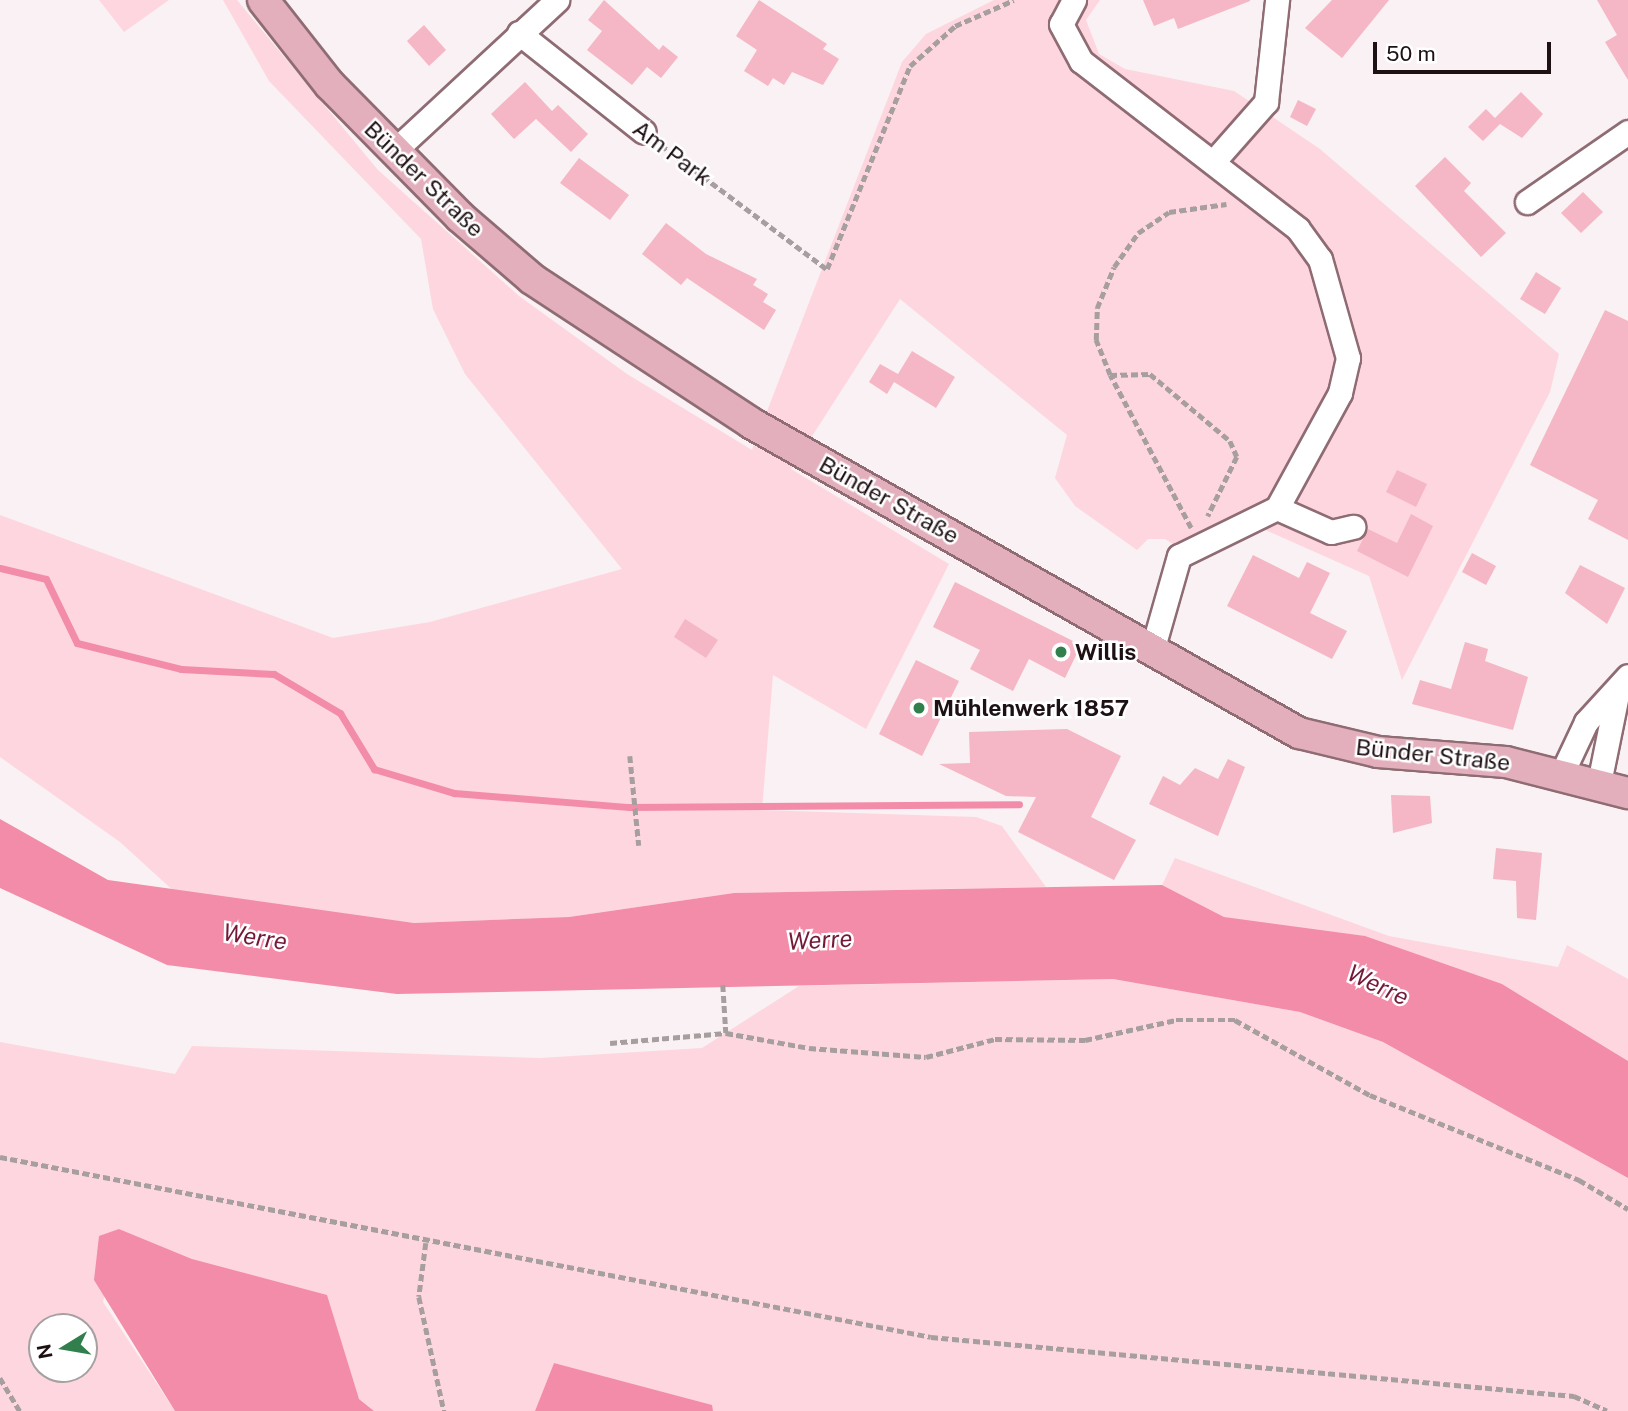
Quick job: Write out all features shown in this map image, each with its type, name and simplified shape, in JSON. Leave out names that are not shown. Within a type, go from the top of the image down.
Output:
[{"type":"main road","name":"Bünder Straße","points":[[263,0],[393,152],[532,279],[641,356],[1299,733],[1378,752],[1562,773],[1599,782],[1628,793]]},
{"type":"street","points":[[393,152],[557,0]]},
{"type":"street","points":[[1074,0],[1061,24],[1081,61],[1256,193],[1298,229],[1320,259],[1348,358],[1340,393],[1277,508],[1230,535],[1193,545],[1170,573],[1153,648]]},
{"type":"street","points":[[1214,161],[1266,102],[1277,0]]},
{"type":"street","name":"Am Park","points":[[519,33],[643,132]]},
{"type":"street","points":[[1527,202],[1628,132]]},
{"type":"street","points":[[1277,508],[1331,533],[1353,527]]},
{"type":"street","points":[[1562,773],[1586,722],[1623,683]]},
{"type":"street","points":[[1599,782],[1623,683]]},
{"type":"path","name":"Am Park","points":[[643,132],[827,269],[910,66],[956,26],[1014,0]]},
{"type":"path","points":[[1193,545],[1188,515],[1110,375],[1096,340],[1097,308],[1114,267],[1138,233],[1169,212],[1205,202],[1237,204],[1256,193]]},
{"type":"path","points":[[1110,375],[1150,374],[1230,441],[1237,457],[1193,545]]},
{"type":"path","points":[[630,756],[639,846]]},
{"type":"path","points":[[723,985],[726,1033]]},
{"type":"path","points":[[610,1043],[726,1033],[810,1048],[926,1057],[995,1039],[1085,1040],[1176,1020],[1235,1020],[1370,1095],[1579,1180],[1628,1209]]},
{"type":"path","points":[[0,1157],[426,1243],[931,1337],[1574,1396],[1607,1411]]},
{"type":"path","points":[[426,1243],[419,1297],[444,1411]]},
{"type":"path","points":[[0,1378],[20,1411]]},
{"type":"shaded area","points":[[99,0],[169,0],[124,32]]},
{"type":"shaded area","points":[[223,0],[237,0],[378,170],[519,296],[627,374],[752,450],[902,62],[926,34],[994,0],[1100,0],[1086,20],[1099,54],[1125,69],[1234,91],[1320,149],[1559,354],[1550,392],[1402,680],[1369,576],[1234,516],[1192,556],[1165,539],[1148,539],[1137,550],[1075,506],[1055,478],[1067,435],[900,299],[791,469],[949,564],[866,729],[773,675],[762,810],[976,817],[1002,826],[1046,887],[734,893],[569,917],[414,923],[177,894],[120,842],[0,757],[0,515],[333,638],[430,622],[622,569],[465,374],[433,309],[421,239],[269,81]]},
{"type":"shaded area","points":[[1175,858],[1389,936],[1558,967],[1567,945],[1628,979],[1628,1061],[1502,984],[1224,917],[1162,885]]},
{"type":"shaded area","points":[[1113,979],[1300,1012],[1383,1042],[1628,1178],[1628,1411],[713,1411],[711,1405],[554,1363],[535,1411],[374,1411],[192,1259],[119,1229],[103,1302],[175,1411],[0,1411],[0,1042],[175,1074],[192,1046],[540,1058],[702,1048],[799,986]]},
{"type":"water","name":"Werre","points":[[0,819],[108,880],[414,923],[569,917],[734,893],[1162,885],[1224,917],[1365,936],[1502,984],[1628,1061],[1628,1178],[1383,1042],[1300,1012],[1113,979],[397,994],[167,965],[0,888]]},
{"type":"water","points":[[119,1229],[192,1259],[327,1295],[359,1399],[374,1411],[175,1411],[94,1280],[99,1236]]},
{"type":"water","points":[[554,1363],[712,1405],[713,1411],[535,1411]]},
{"type":"building","points":[[604,0],[659,50],[663,45],[678,57],[661,78],[647,67],[632,85],[587,50],[602,31],[588,20]]},
{"type":"building","points":[[759,0],[827,44],[823,49],[839,59],[823,85],[792,72],[784,85],[773,78],[768,86],[744,71],[757,50],[736,36]]},
{"type":"building","points":[[1143,0],[1250,1],[1178,29],[1174,18],[1154,26]]},
{"type":"building","points":[[1332,0],[1389,0],[1342,58],[1305,28]]},
{"type":"building","points":[[1597,0],[1628,0],[1628,80],[1605,42],[1617,35]]},
{"type":"building","points":[[424,25],[446,50],[429,66],[407,41]]},
{"type":"building","points":[[525,82],[552,111],[558,105],[588,134],[571,152],[536,119],[514,139],[491,114]]},
{"type":"building","points":[[1521,92],[1543,114],[1522,138],[1500,124],[1483,141],[1468,127],[1486,109],[1495,118]]},
{"type":"building","points":[[1298,100],[1316,109],[1307,126],[1290,117]]},
{"type":"building","points":[[1445,157],[1471,183],[1464,191],[1506,233],[1481,257],[1415,186]]},
{"type":"building","points":[[579,158],[629,195],[610,220],[560,183]]},
{"type":"building","points":[[1583,192],[1603,212],[1581,233],[1561,213]]},
{"type":"building","points":[[666,223],[706,254],[757,279],[753,285],[768,294],[763,302],[776,310],[764,330],[687,278],[681,285],[642,254]]},
{"type":"building","points":[[1536,272],[1561,288],[1545,314],[1520,299]]},
{"type":"building","points":[[1605,310],[1628,321],[1628,540],[1588,519],[1598,500],[1530,465]]},
{"type":"building","points":[[912,351],[955,377],[936,408],[894,382],[887,394],[869,382],[880,364],[898,374]]},
{"type":"building","points":[[1397,470],[1427,484],[1416,507],[1386,492]]},
{"type":"building","points":[[1411,514],[1433,526],[1408,577],[1357,551],[1368,529],[1397,543]]},
{"type":"building","points":[[1472,553],[1496,566],[1486,585],[1462,572]]},
{"type":"building","points":[[1253,555],[1299,578],[1307,562],[1330,573],[1310,613],[1347,631],[1332,659],[1227,606]]},
{"type":"building","points":[[1580,565],[1625,588],[1607,624],[1565,593]]},
{"type":"building","points":[[955,582],[1081,645],[1065,678],[1029,659],[1013,691],[970,669],[980,650],[933,627]]},
{"type":"building","points":[[685,619],[718,640],[706,658],[674,637]]},
{"type":"building","points":[[1465,642],[1488,649],[1485,661],[1528,677],[1513,730],[1412,704],[1420,680],[1451,689]]},
{"type":"building","name":"Mühlenwerk 1857","points":[[916,660],[959,681],[922,756],[879,734]]},
{"type":"building","points":[[1067,729],[1121,756],[1091,817],[1136,840],[1114,880],[1018,832],[1036,797],[1006,796],[939,764],[970,763],[969,732]]},
{"type":"building","points":[[1228,759],[1245,767],[1218,836],[1149,804],[1163,776],[1180,785],[1195,768],[1218,779]]},
{"type":"building","points":[[1391,795],[1430,796],[1432,823],[1393,833]]},
{"type":"building","points":[[1496,848],[1542,853],[1536,920],[1517,918],[1516,881],[1493,879]]},
{"type":"waterway","points":[[0,568],[46,579],[77,643],[181,669],[274,674],[340,713],[374,769],[454,793],[629,807],[1019,804]]},
{"type":"place","name":"Willis","points":[[1061,652]]},
{"type":"place","name":"Mühlenwerk 1857","points":[[919,708]]}]
